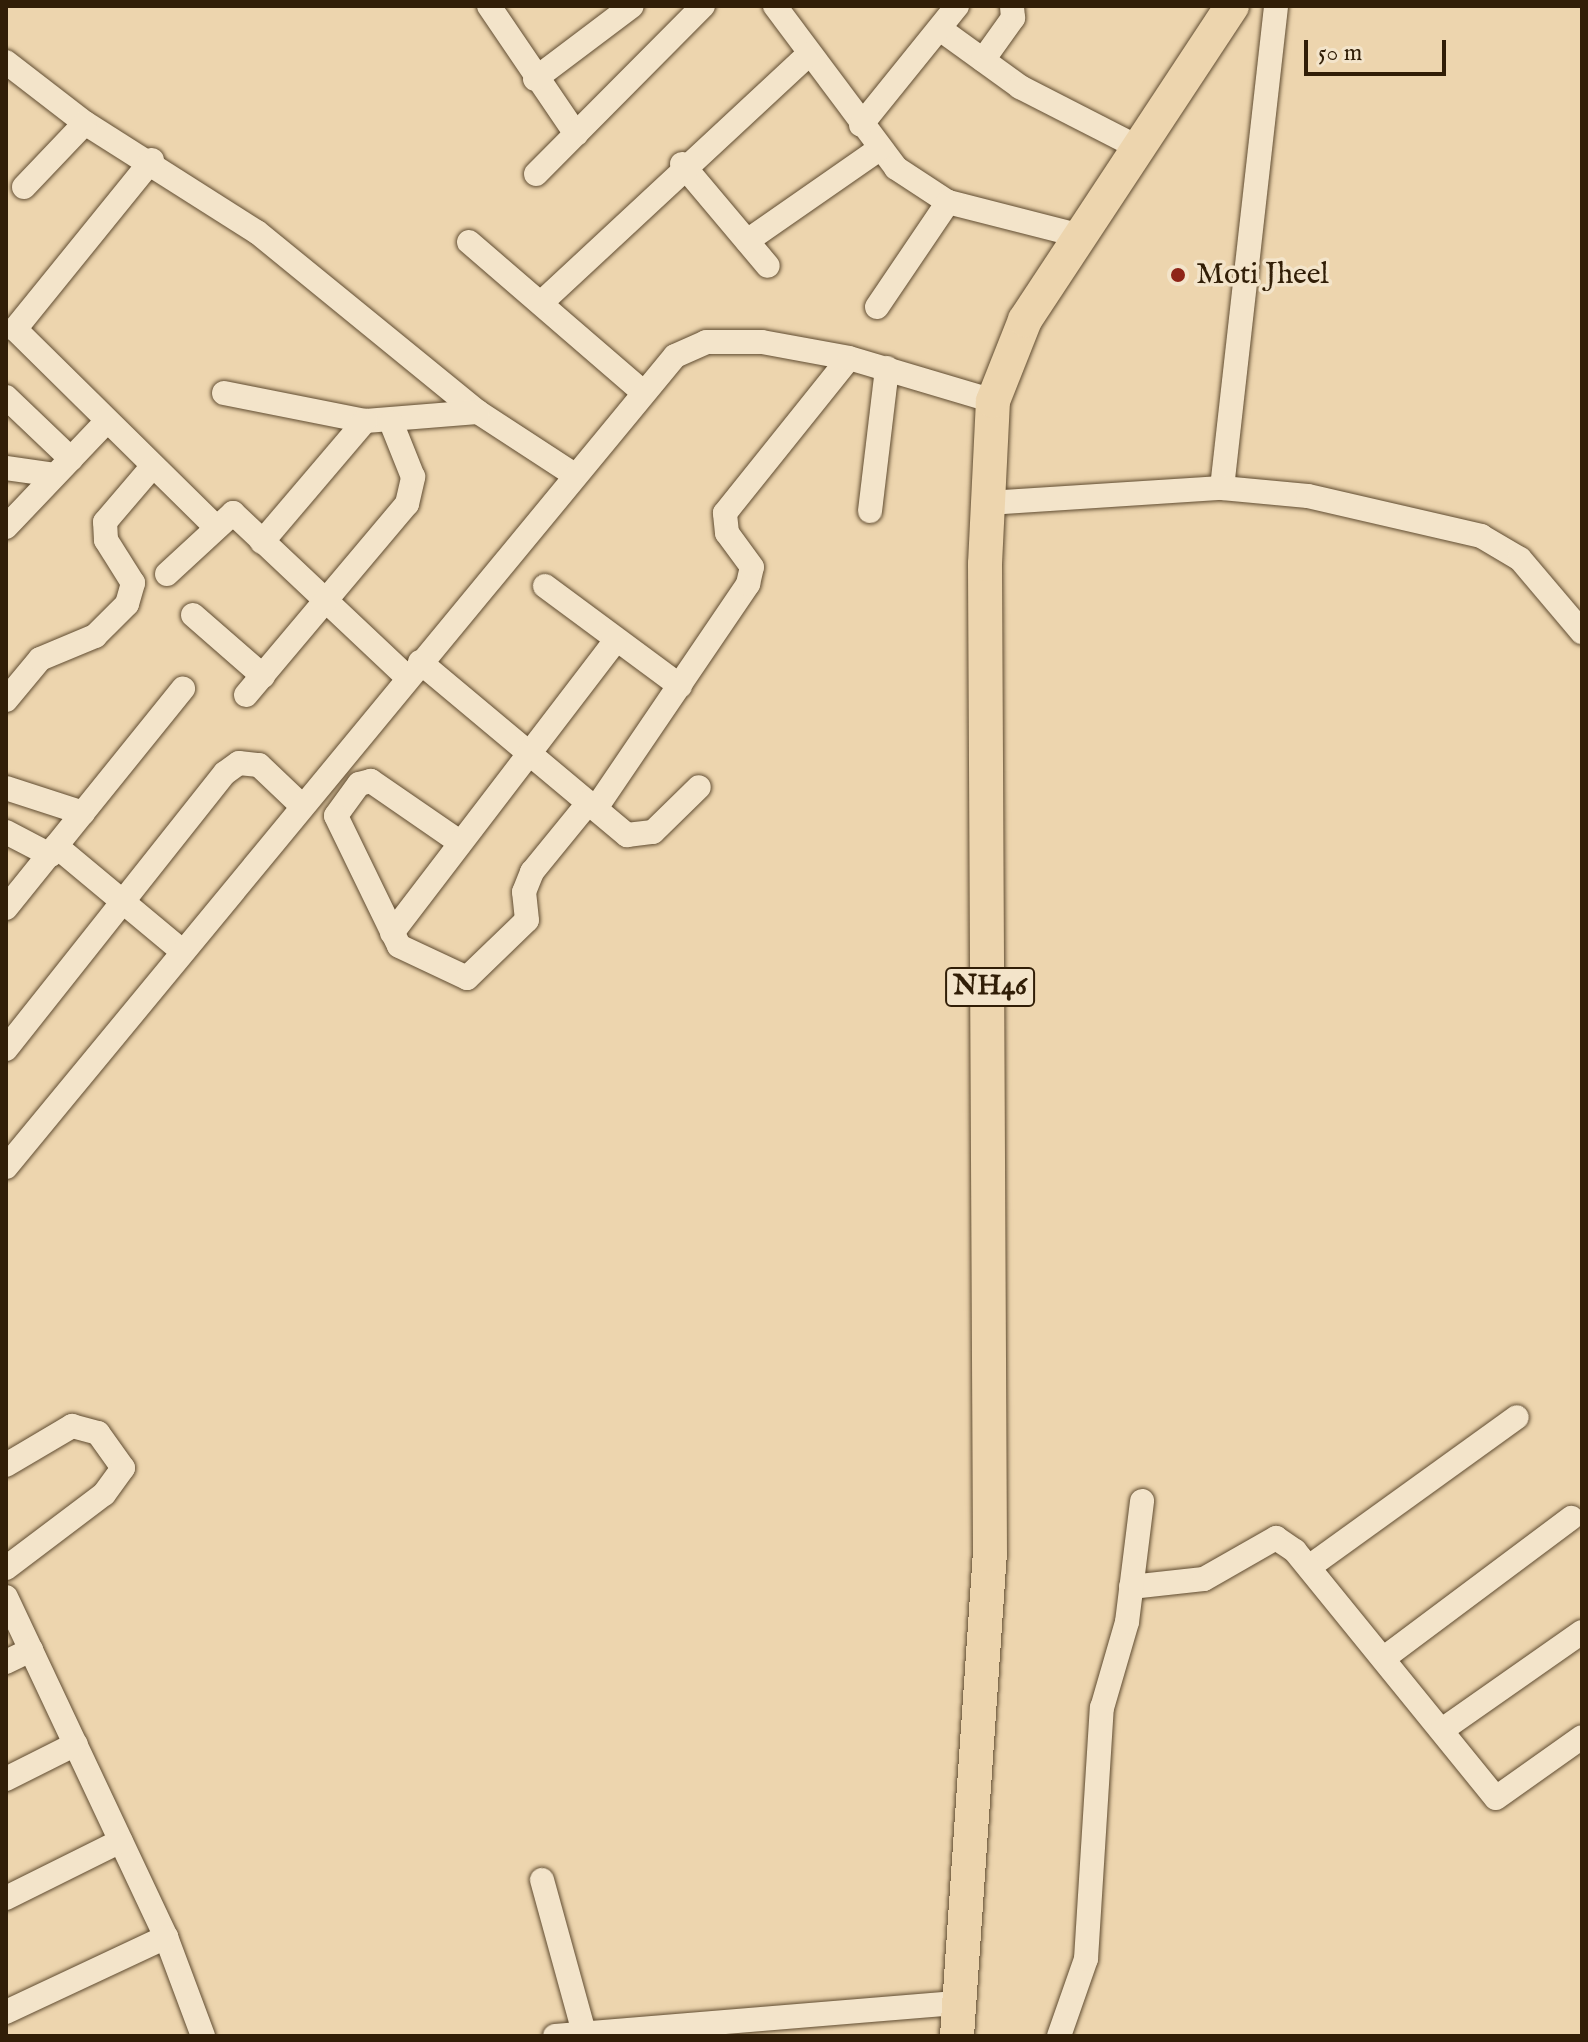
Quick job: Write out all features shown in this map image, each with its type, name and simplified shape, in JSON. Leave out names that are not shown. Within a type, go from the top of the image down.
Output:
[{"type":"highway","name":"NH46","points":[[958,2020],[990,1554],[988,503],[993,401],[1025,320],[1232,6]]},
{"type":"street","points":[[535,79],[632,6]]},
{"type":"street","points":[[536,174],[703,6]]},
{"type":"street","points":[[775,6],[878,150],[948,202],[1081,236]]},
{"type":"street","points":[[861,125],[957,6]]},
{"type":"street","points":[[983,60],[1013,18],[1012,6]]},
{"type":"street","points":[[1222,488],[1276,6]]},
{"type":"street","points":[[494,8],[535,79],[576,134]]},
{"type":"street","points":[[940,29],[983,60],[1137,147]]},
{"type":"street","points":[[541,303],[682,164],[809,54]]},
{"type":"street","points":[[6,62],[85,123],[152,160],[257,232],[478,412],[573,474]]},
{"type":"street","points":[[24,187],[85,123]]},
{"type":"street","points":[[747,241],[878,150]]},
{"type":"street","points":[[152,160],[15,329],[106,422],[214,525]]},
{"type":"street","points":[[682,164],[768,266]]},
{"type":"street","points":[[877,307],[948,202]]},
{"type":"street","points":[[469,242],[644,393]]},
{"type":"street","points":[[10,1154],[182,951],[573,474],[675,356],[706,342],[762,342],[849,358],[993,401]]},
{"type":"street","points":[[458,841],[371,781],[359,784],[339,810],[338,831],[363,862],[392,933],[407,952],[458,978],[475,974],[527,920],[524,892],[532,872],[592,805],[680,686],[751,575],[725,513],[849,358]]},
{"type":"street","points":[[870,511],[887,368]]},
{"type":"street","points":[[224,393],[365,421],[391,422],[478,412]]},
{"type":"street","points":[[6,397],[63,467]]},
{"type":"street","points":[[262,542],[365,421]]},
{"type":"street","points":[[6,527],[106,422]]},
{"type":"street","points":[[246,695],[324,605],[412,491],[391,422]]},
{"type":"street","points":[[6,468],[63,467]]},
{"type":"street","points":[[6,700],[40,659],[95,636],[127,604],[133,583],[106,540],[105,522],[152,467]]},
{"type":"street","points":[[988,503],[1222,488],[1308,496],[1481,536],[1520,559],[1582,632]]},
{"type":"street","points":[[167,574],[214,525],[233,513],[324,605],[532,752],[627,835],[644,837],[699,787]]},
{"type":"street","points":[[545,586],[615,641],[680,686]]},
{"type":"street","points":[[193,615],[263,676]]},
{"type":"street","points":[[392,933],[458,841],[532,752],[615,641]]},
{"type":"street","points":[[6,908],[183,689]]},
{"type":"street","points":[[6,1049],[119,899],[239,763],[259,765],[308,797],[339,810]]},
{"type":"street","points":[[6,788],[83,813]]},
{"type":"street","points":[[6,832],[53,850],[182,951]]},
{"type":"street","points":[[1309,1567],[1517,1417]]},
{"type":"street","points":[[6,1465],[72,1426],[98,1433],[123,1468],[104,1494],[6,1568]]},
{"type":"street","points":[[1059,2036],[1086,1959],[1102,1708],[1131,1587],[1142,1501]]},
{"type":"street","points":[[1384,1658],[1571,1518]]},
{"type":"street","points":[[1131,1587],[1204,1579],[1276,1538],[1309,1567],[1496,1798],[1582,1737]]},
{"type":"street","points":[[6,1597],[166,1937],[203,2036]]},
{"type":"street","points":[[1442,1730],[1582,1632]]},
{"type":"street","points":[[6,1662],[31,1650]]},
{"type":"street","points":[[6,1779],[76,1744]]},
{"type":"street","points":[[6,1898],[121,1841]]},
{"type":"street","points":[[542,1880],[585,2035]]},
{"type":"street","points":[[6,2012],[166,1937]]},
{"type":"street","points":[[555,2036],[958,2020]]},
{"type":"place","name":"Moti Jheel","points":[[1178,275]]}]
